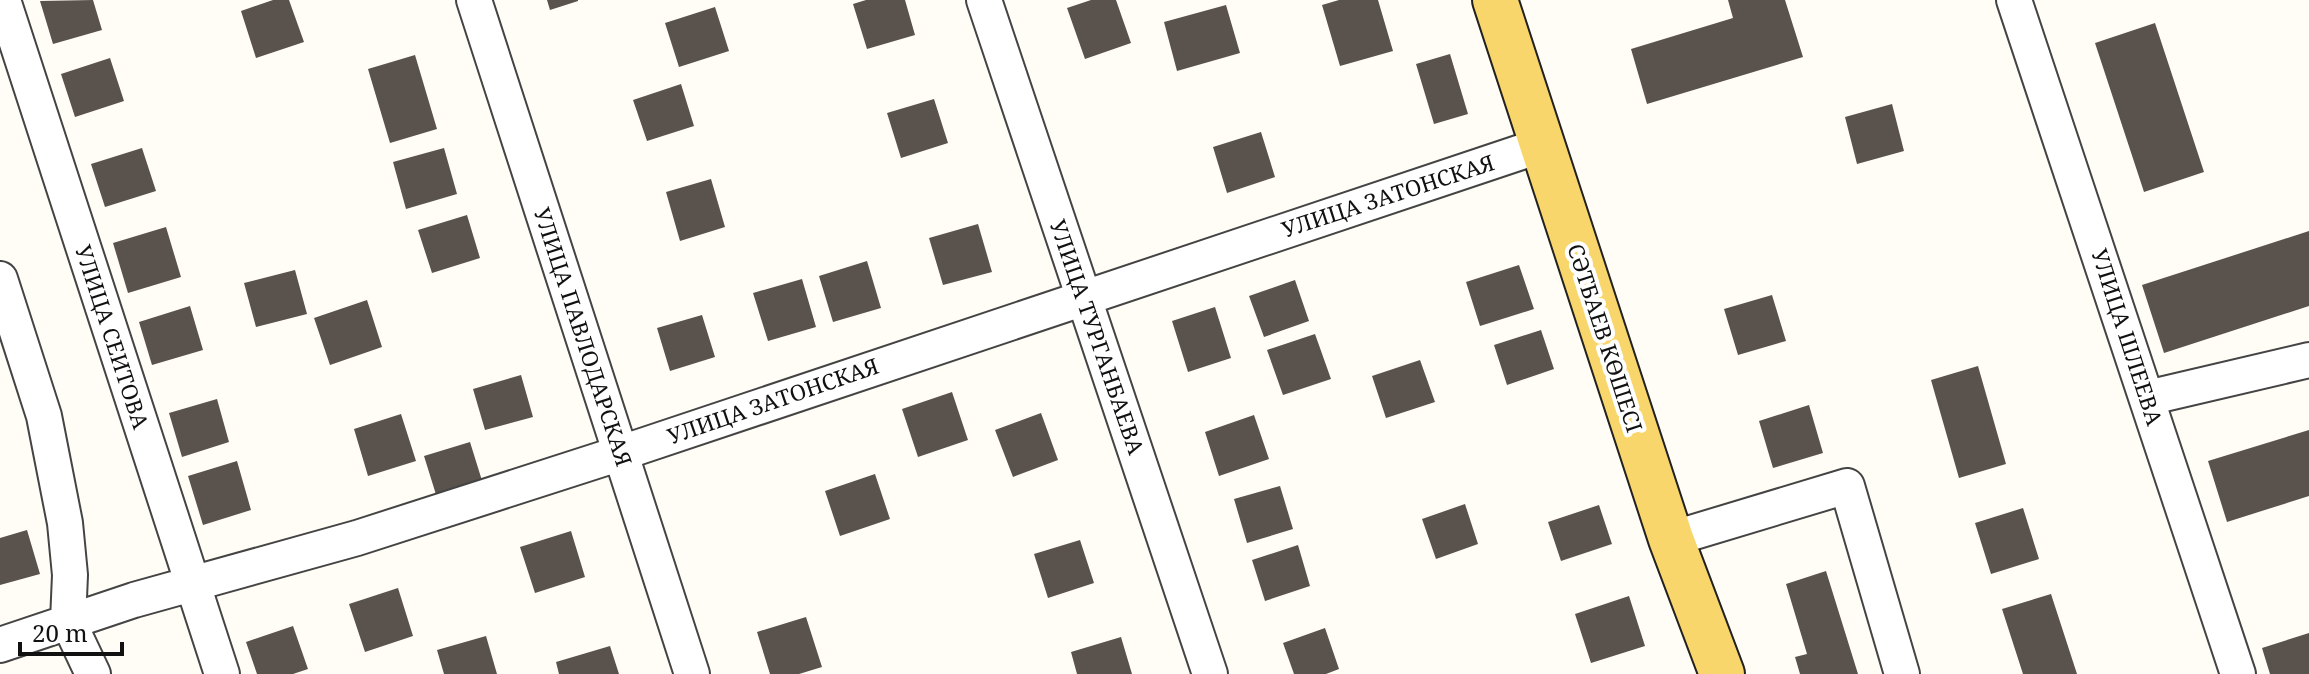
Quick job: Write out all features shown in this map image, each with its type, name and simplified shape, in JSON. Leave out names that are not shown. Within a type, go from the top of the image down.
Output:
[{"type":"main road","name":"СӘТБАЕВ КӨШЕСІ","points":[[1495,0],[1671,539],[1722,674]]},
{"type":"street","name":"УЛИЦА СЕИТОВА","points":[[3,0],[222,674]]},
{"type":"street","name":"УЛИЦА ПАВЛОДАРСКАЯ","points":[[474,0],[692,674]]},
{"type":"street","name":"УЛИЦА ТУРГАНБАЕВА","points":[[984,0],[1210,674]]},
{"type":"street","name":"УЛИЦА ШЛЕЕВА","points":[[2014,0],[2238,674]]},
{"type":"street","name":"УЛИЦА ЗАТОНСКАЯ","points":[[0,645],[192,583],[357,538],[621,453],[1542,145]]},
{"type":"street","points":[[0,279],[44,416],[65,523],[70,575],[68,621],[93,674]]},
{"type":"street","points":[[2147,398],[2309,360]]},
{"type":"street","points":[[1671,539],[1847,486],[1902,674]]},
{"type":"building","points":[[93,0],[102,30],[53,44],[40,1]]},
{"type":"building","points":[[273,0],[289,0],[304,42],[256,58],[241,11]]},
{"type":"building","points":[[547,0],[578,0],[578,1],[550,10]]},
{"type":"building","points":[[866,0],[905,0],[915,35],[867,49],[853,4]]},
{"type":"building","points":[[1091,0],[1116,0],[1131,43],[1085,59],[1067,8]]},
{"type":"building","points":[[1339,0],[1378,0],[1393,51],[1340,66],[1322,5]]},
{"type":"building","points":[[1728,0],[1785,0],[1803,57],[1647,104],[1631,49],[1733,18]]},
{"type":"building","points":[[1226,5],[1240,53],[1177,71],[1164,22]]},
{"type":"building","points":[[715,7],[729,51],[679,67],[665,23]]},
{"type":"building","points":[[2155,23],[2204,172],[2144,192],[2095,43]]},
{"type":"building","points":[[1450,54],[1468,114],[1434,124],[1416,64]]},
{"type":"building","points":[[415,55],[437,129],[390,143],[368,69]]},
{"type":"building","points":[[110,58],[124,101],[75,117],[61,74]]},
{"type":"building","points":[[681,84],[694,126],[647,141],[633,100]]},
{"type":"building","points":[[934,99],[948,143],[901,158],[887,113]]},
{"type":"building","points":[[1892,104],[1904,151],[1857,164],[1845,117]]},
{"type":"building","points":[[1261,132],[1275,177],[1227,193],[1213,147]]},
{"type":"building","points":[[142,148],[156,191],[105,207],[91,164]]},
{"type":"building","points":[[444,148],[457,194],[406,209],[393,162]]},
{"type":"building","points":[[711,179],[725,227],[680,241],[666,192]]},
{"type":"building","points":[[467,215],[480,258],[432,273],[418,230]]},
{"type":"building","points":[[978,224],[992,272],[943,285],[929,238]]},
{"type":"building","points":[[166,227],[181,277],[128,293],[113,243]]},
{"type":"building","points":[[2309,231],[2309,306],[2164,353],[2142,285]]},
{"type":"building","points":[[867,261],[881,308],[833,322],[819,276]]},
{"type":"building","points":[[1519,265],[1534,309],[1480,326],[1466,282]]},
{"type":"building","points":[[295,270],[307,314],[256,327],[244,283]]},
{"type":"building","points":[[802,279],[816,327],[768,341],[753,293]]},
{"type":"building","points":[[1295,280],[1309,321],[1264,337],[1249,296]]},
{"type":"building","points":[[1772,295],[1786,341],[1738,355],[1724,309]]},
{"type":"building","points":[[367,300],[382,347],[330,365],[314,318]]},
{"type":"building","points":[[190,306],[203,350],[152,365],[139,322]]},
{"type":"building","points":[[1215,307],[1231,358],[1188,372],[1172,321]]},
{"type":"building","points":[[702,315],[715,357],[670,371],[657,328]]},
{"type":"building","points":[[1541,330],[1554,369],[1507,385],[1494,345]]},
{"type":"building","points":[[1315,334],[1331,379],[1283,395],[1267,350]]},
{"type":"building","points":[[1420,360],[1435,402],[1386,418],[1372,376]]},
{"type":"building","points":[[1978,366],[2006,464],[1959,478],[1931,380]]},
{"type":"building","points":[[521,375],[533,417],[485,430],[473,389]]},
{"type":"building","points":[[952,392],[968,440],[918,457],[902,409]]},
{"type":"building","points":[[217,399],[229,442],[182,457],[169,413]]},
{"type":"building","points":[[1809,405],[1823,453],[1773,468],[1759,421]]},
{"type":"building","points":[[1041,413],[1058,460],[1013,477],[995,430]]},
{"type":"building","points":[[401,414],[416,461],[368,476],[354,429]]},
{"type":"building","points":[[1254,415],[1269,459],[1219,476],[1205,432]]},
{"type":"building","points":[[2309,430],[2309,496],[2227,522],[2208,461]]},
{"type":"building","points":[[470,442],[484,487],[438,501],[424,456]]},
{"type":"building","points":[[237,461],[251,510],[203,525],[188,476]]},
{"type":"building","points":[[875,474],[890,519],[840,536],[825,491]]},
{"type":"building","points":[[1280,486],[1293,529],[1247,543],[1234,499]]},
{"type":"building","points":[[1465,504],[1478,544],[1436,559],[1422,519]]},
{"type":"building","points":[[1599,505],[1612,544],[1561,561],[1548,522]]},
{"type":"building","points":[[2023,508],[2039,559],[1991,574],[1975,523]]},
{"type":"building","points":[[27,530],[40,574],[0,585],[0,538]]},
{"type":"building","points":[[571,531],[585,577],[535,593],[520,547]]},
{"type":"building","points":[[1080,540],[1094,583],[1048,598],[1034,554]]},
{"type":"building","points":[[1298,545],[1310,586],[1265,601],[1252,560]]},
{"type":"building","points":[[1826,571],[1858,674],[1800,674],[1795,657],[1807,654],[1786,584]]},
{"type":"building","points":[[398,588],[413,636],[365,652],[349,604]]},
{"type":"building","points":[[2051,594],[2077,674],[2023,674],[2002,609]]},
{"type":"building","points":[[1629,596],[1645,646],[1591,663],[1575,614]]},
{"type":"building","points":[[806,617],[822,667],[799,674],[770,674],[757,632]]},
{"type":"building","points":[[293,626],[308,669],[293,674],[257,674],[246,642]]},
{"type":"building","points":[[1325,628],[1339,669],[1326,674],[1294,674],[1283,643]]},
{"type":"building","points":[[2309,633],[2309,674],[2270,674],[2262,648]]},
{"type":"building","points":[[486,636],[497,674],[444,674],[437,650]]},
{"type":"building","points":[[1121,637],[1132,674],[1077,674],[1071,652]]},
{"type":"building","points":[[610,646],[619,674],[559,674],[556,662]]}]
